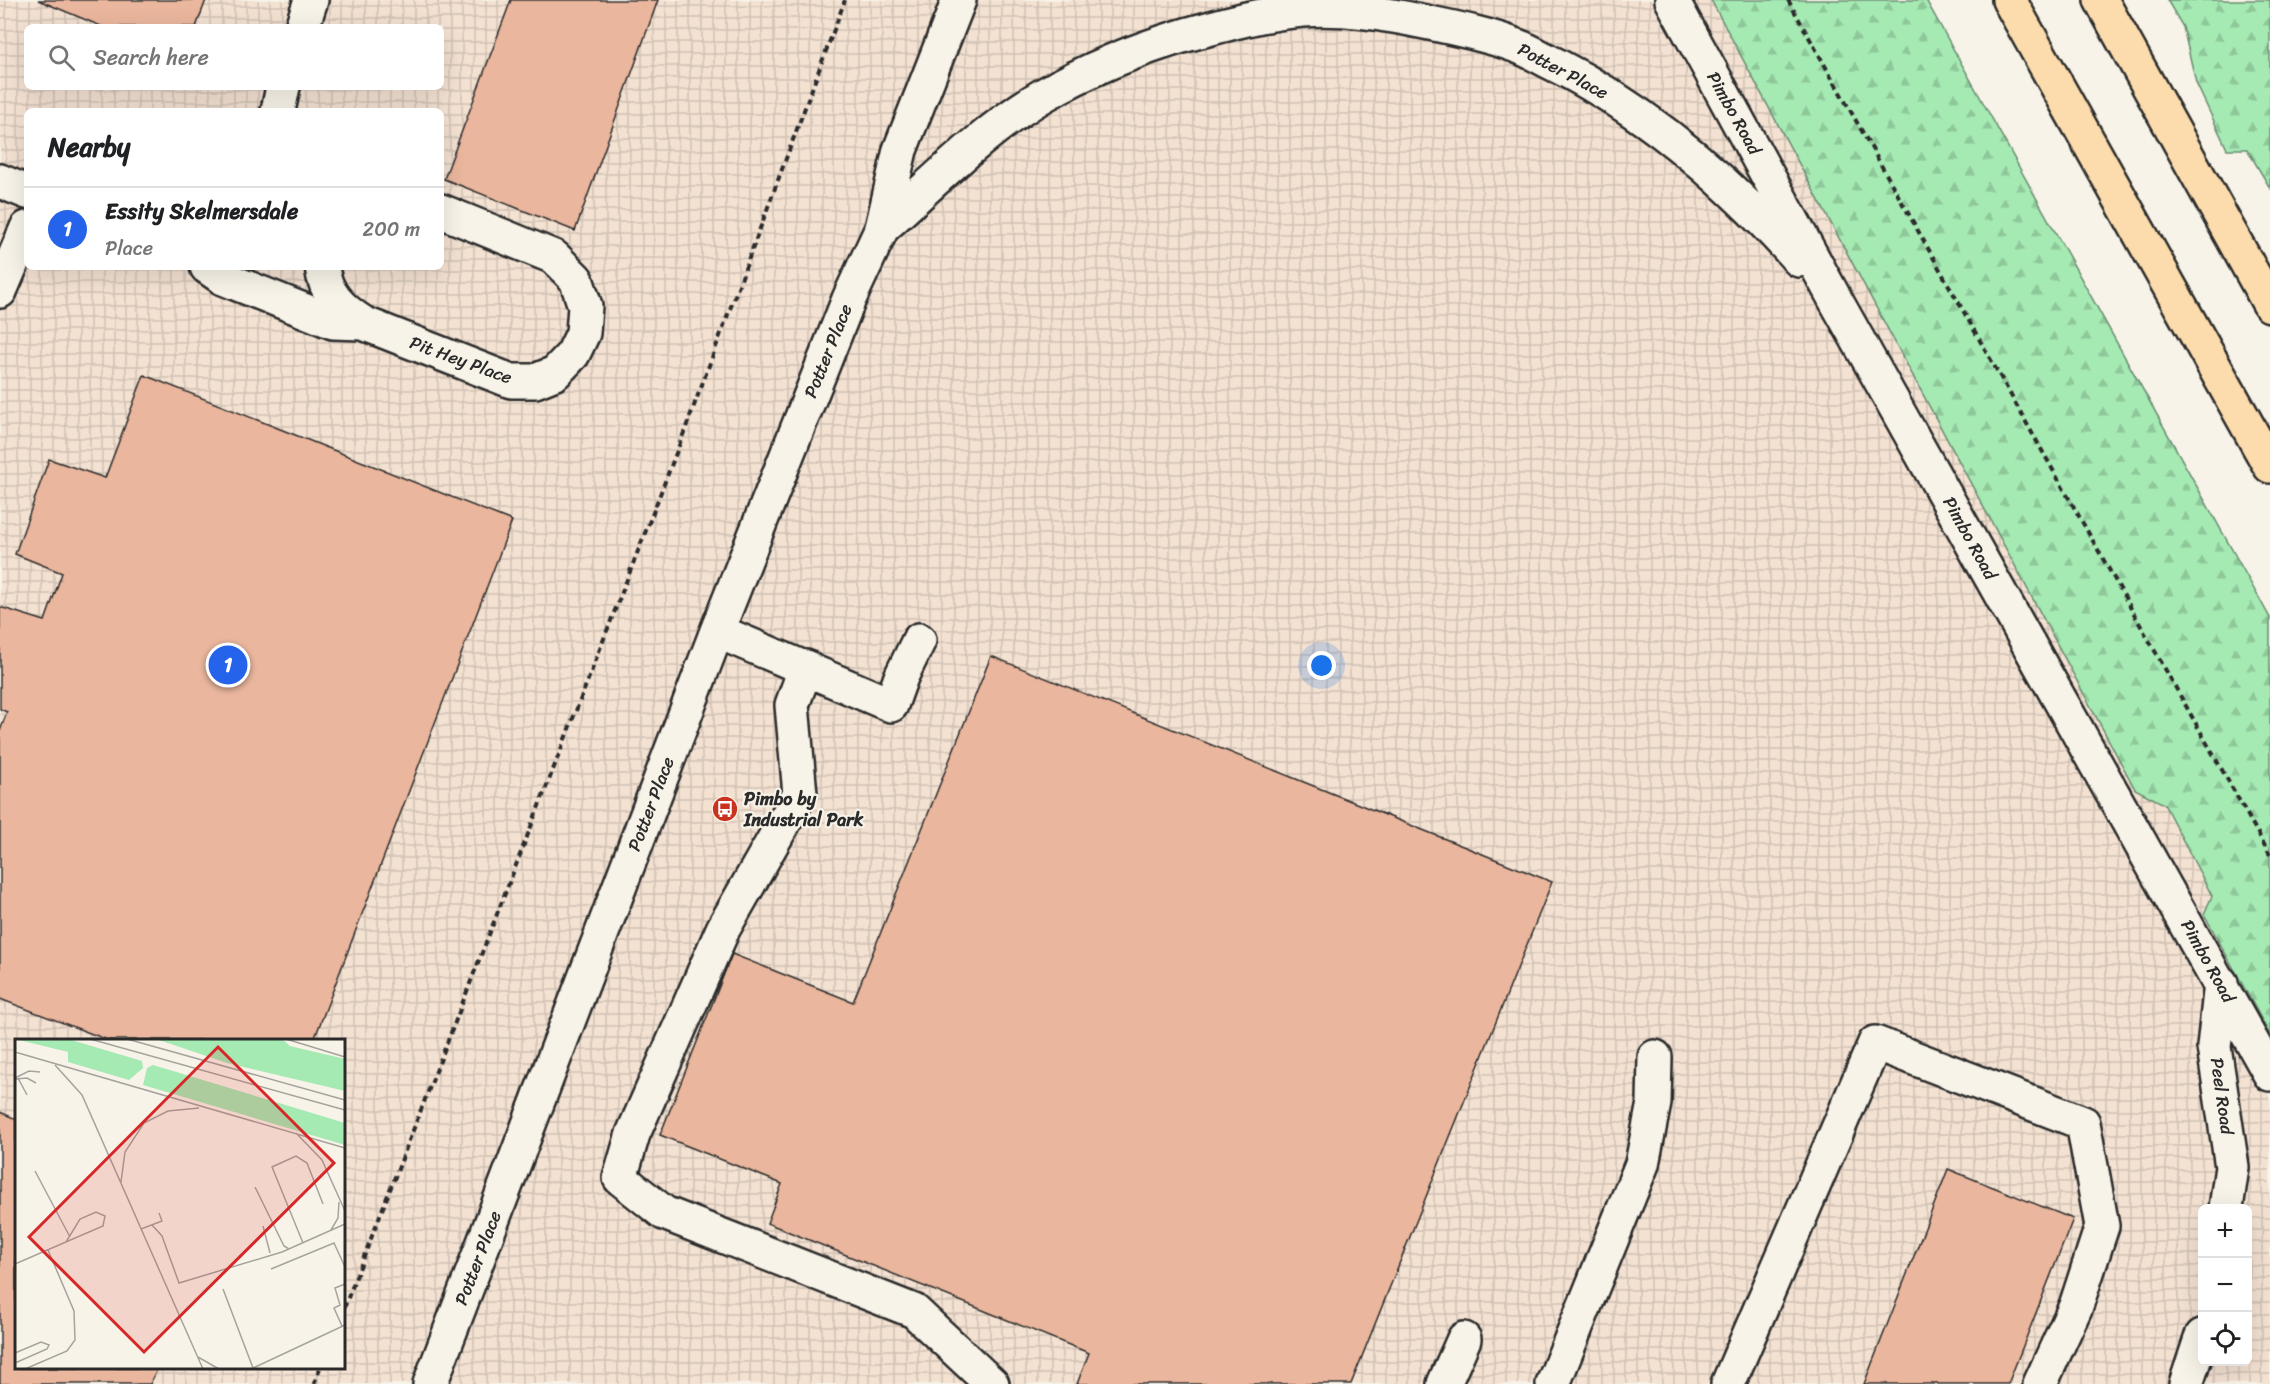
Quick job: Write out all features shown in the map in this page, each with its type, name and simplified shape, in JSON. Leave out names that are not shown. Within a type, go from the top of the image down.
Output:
[{"type":"highway","points":[[2009,0],[2270,466]]},
{"type":"highway","points":[[2101,0],[2270,305]]},
{"type":"street","points":[[303,24],[311,0]]},
{"type":"street","name":"Potter Place","points":[[430,1384],[717,631],[849,299],[882,228],[900,150],[959,0]]},
{"type":"street","name":"Pimbo Road","points":[[1672,0],[1836,301],[2221,983],[2270,1074]]},
{"type":"street","name":"Potter Place","points":[[882,228],[981,140],[1040,97],[1086,72],[1152,45],[1238,20],[1304,10],[1371,11],[1446,26],[1517,45],[1584,79],[1639,113],[1700,161],[1759,214],[1836,301]]},
{"type":"street","points":[[279,108],[282,90]]},
{"type":"street","points":[[0,181],[24,191]]},
{"type":"street","name":"Pit Hey Place","points":[[323,270],[326,286],[334,301],[363,323],[511,381],[535,381],[555,373],[573,354],[582,333],[585,306],[576,279],[554,257],[444,213]]},
{"type":"street","points":[[0,291],[24,235]]},
{"type":"street","name":"Pit Hey Place","points":[[212,270],[224,278],[333,322],[363,323]]},
{"type":"street","points":[[717,631],[891,705],[901,677],[919,640]]},
{"type":"street","points":[[807,668],[792,705],[800,794],[723,929],[633,1134],[620,1178],[664,1213],[914,1311],[992,1384]]},
{"type":"street","name":"Peel Road","points":[[2221,983],[2214,1047],[2232,1167],[2227,1204]]},
{"type":"street","points":[[1728,1384],[1875,1043],[2083,1123],[2102,1226],[2076,1306],[2040,1384]]},
{"type":"street","points":[[1553,1384],[1642,1164],[1654,1103],[1655,1057]]},
{"type":"street","points":[[1444,1384],[1464,1339]]},
{"type":"street","points":[[2187,1384],[2198,1349]]},
{"type":"path","points":[[345,1305],[685,430],[845,0]]},
{"type":"path","points":[[1788,0],[2270,855]]},
{"type":"path","points":[[314,1384],[321,1369]]},
{"type":"shaded area","points":[[0,0],[1746,0],[2270,954],[2270,1384],[0,1384]]},
{"type":"green space","points":[[1711,0],[1926,0],[2270,618],[2270,1035],[2204,914],[2212,896],[2164,804],[2135,789]]},
{"type":"green space","points":[[2167,0],[2270,0],[2270,188],[2247,149],[2227,149],[2196,83],[2183,27]]},
{"type":"building","points":[[38,0],[206,0],[197,24],[96,24]]},
{"type":"building","points":[[511,0],[658,0],[575,231],[444,179]]},
{"type":"building","points":[[144,375],[512,521],[314,1039],[105,1039],[0,999],[0,731],[7,712],[0,709],[0,607],[45,621],[62,573],[15,554],[49,459],[105,478]]},
{"type":"building","points":[[991,656],[1552,882],[1351,1384],[1077,1384],[1089,1353],[767,1223],[782,1184],[660,1135],[732,954],[853,1002]]},
{"type":"building","points":[[0,1112],[15,1119],[15,1369],[158,1369],[150,1384],[0,1384]]},
{"type":"building","points":[[1948,1169],[2073,1219],[2008,1384],[1864,1384]]},
{"type":"place","name":"Essity Skelmersdale","points":[[228,665]]},
{"type":"place","name":"Pimbo by Industrial Park","points":[[725,809]]}]
